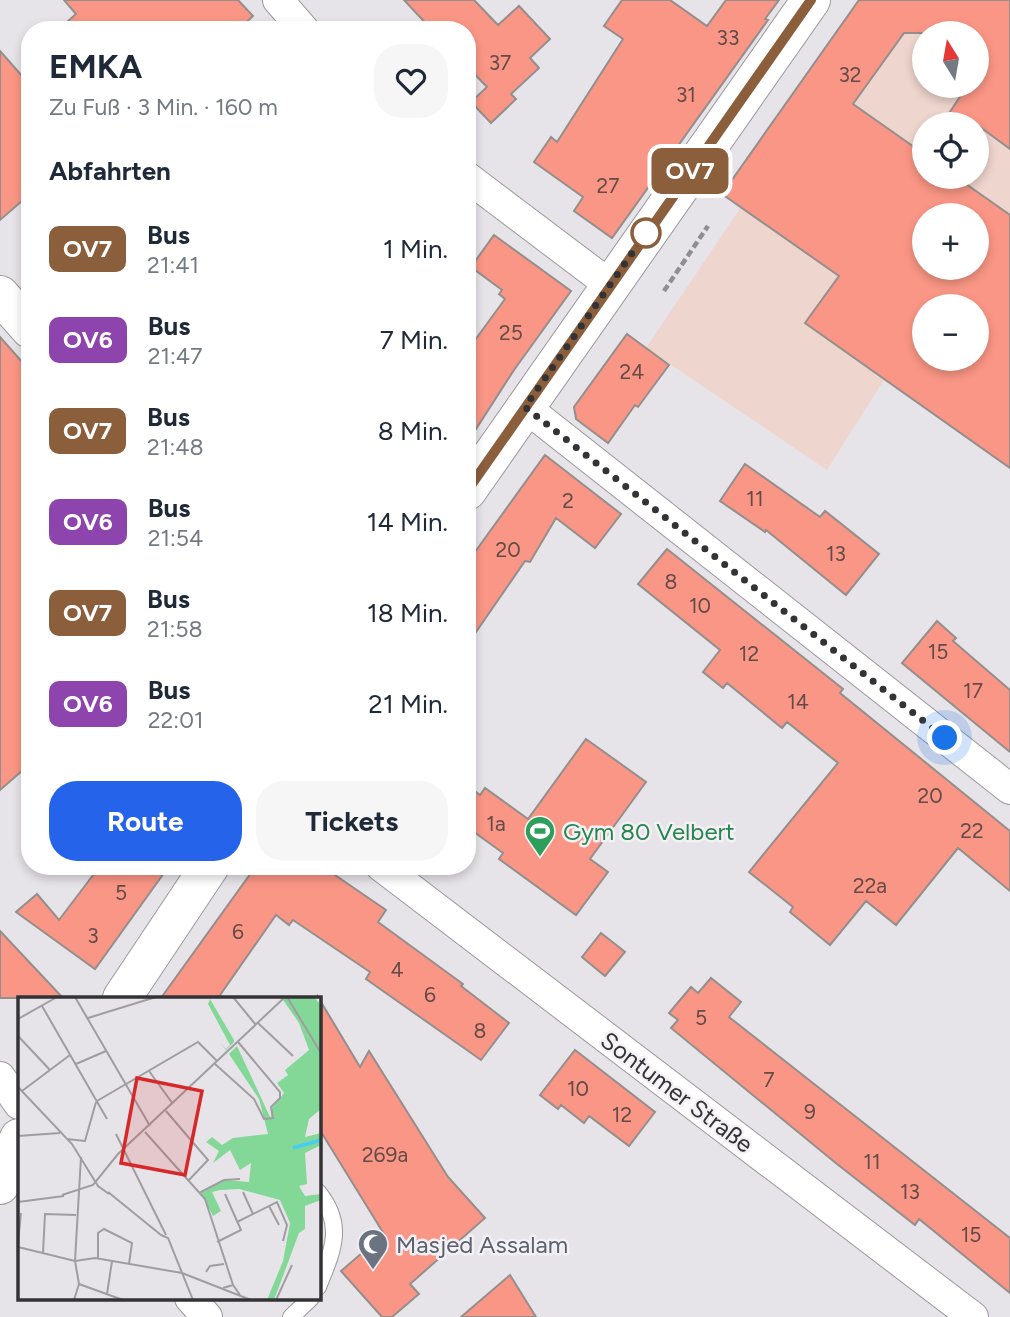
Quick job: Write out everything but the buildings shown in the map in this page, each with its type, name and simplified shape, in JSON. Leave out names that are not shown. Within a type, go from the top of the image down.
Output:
[{"type":"main road","points":[[476,478],[811,0]]},
{"type":"main road","points":[[0,295],[21,319]]},
{"type":"main road","points":[[123,997],[204,875]]},
{"type":"main road","points":[[0,1136],[18,1123]]},
{"type":"main road","points":[[0,1185],[18,1140]]},
{"type":"street","points":[[278,0],[296,21]]},
{"type":"street","points":[[476,184],[610,285]]},
{"type":"street","points":[[525,407],[1010,789]]},
{"type":"street","name":"Sontumer Straße","points":[[394,875],[973,1317]]},
{"type":"street","points":[[0,1077],[18,1103]]},
{"type":"street","points":[[192,1300],[207,1317]]},
{"type":"lane","points":[[320,1194],[330,1206],[334,1217],[328,1262],[320,1281]]},
{"type":"lane","points":[[291,1317],[309,1300]]},
{"type":"path","points":[[664,291],[708,226]]},
{"type":"shaded area","points":[[859,0],[1010,0],[1010,469],[884,380],[827,470],[646,348],[741,207],[722,194],[808,73],[839,53],[827,44]]},
{"type":"bus line","name":"OV7","points":[[476,478],[811,0]]},
{"type":"place","name":"Gym 80 Velbert","points":[[540,858]]},
{"type":"place","name":"Masjed Assalam","points":[[373,1271]]},
{"type":"route","points":[[646,233],[525,407],[945,738]]}]
